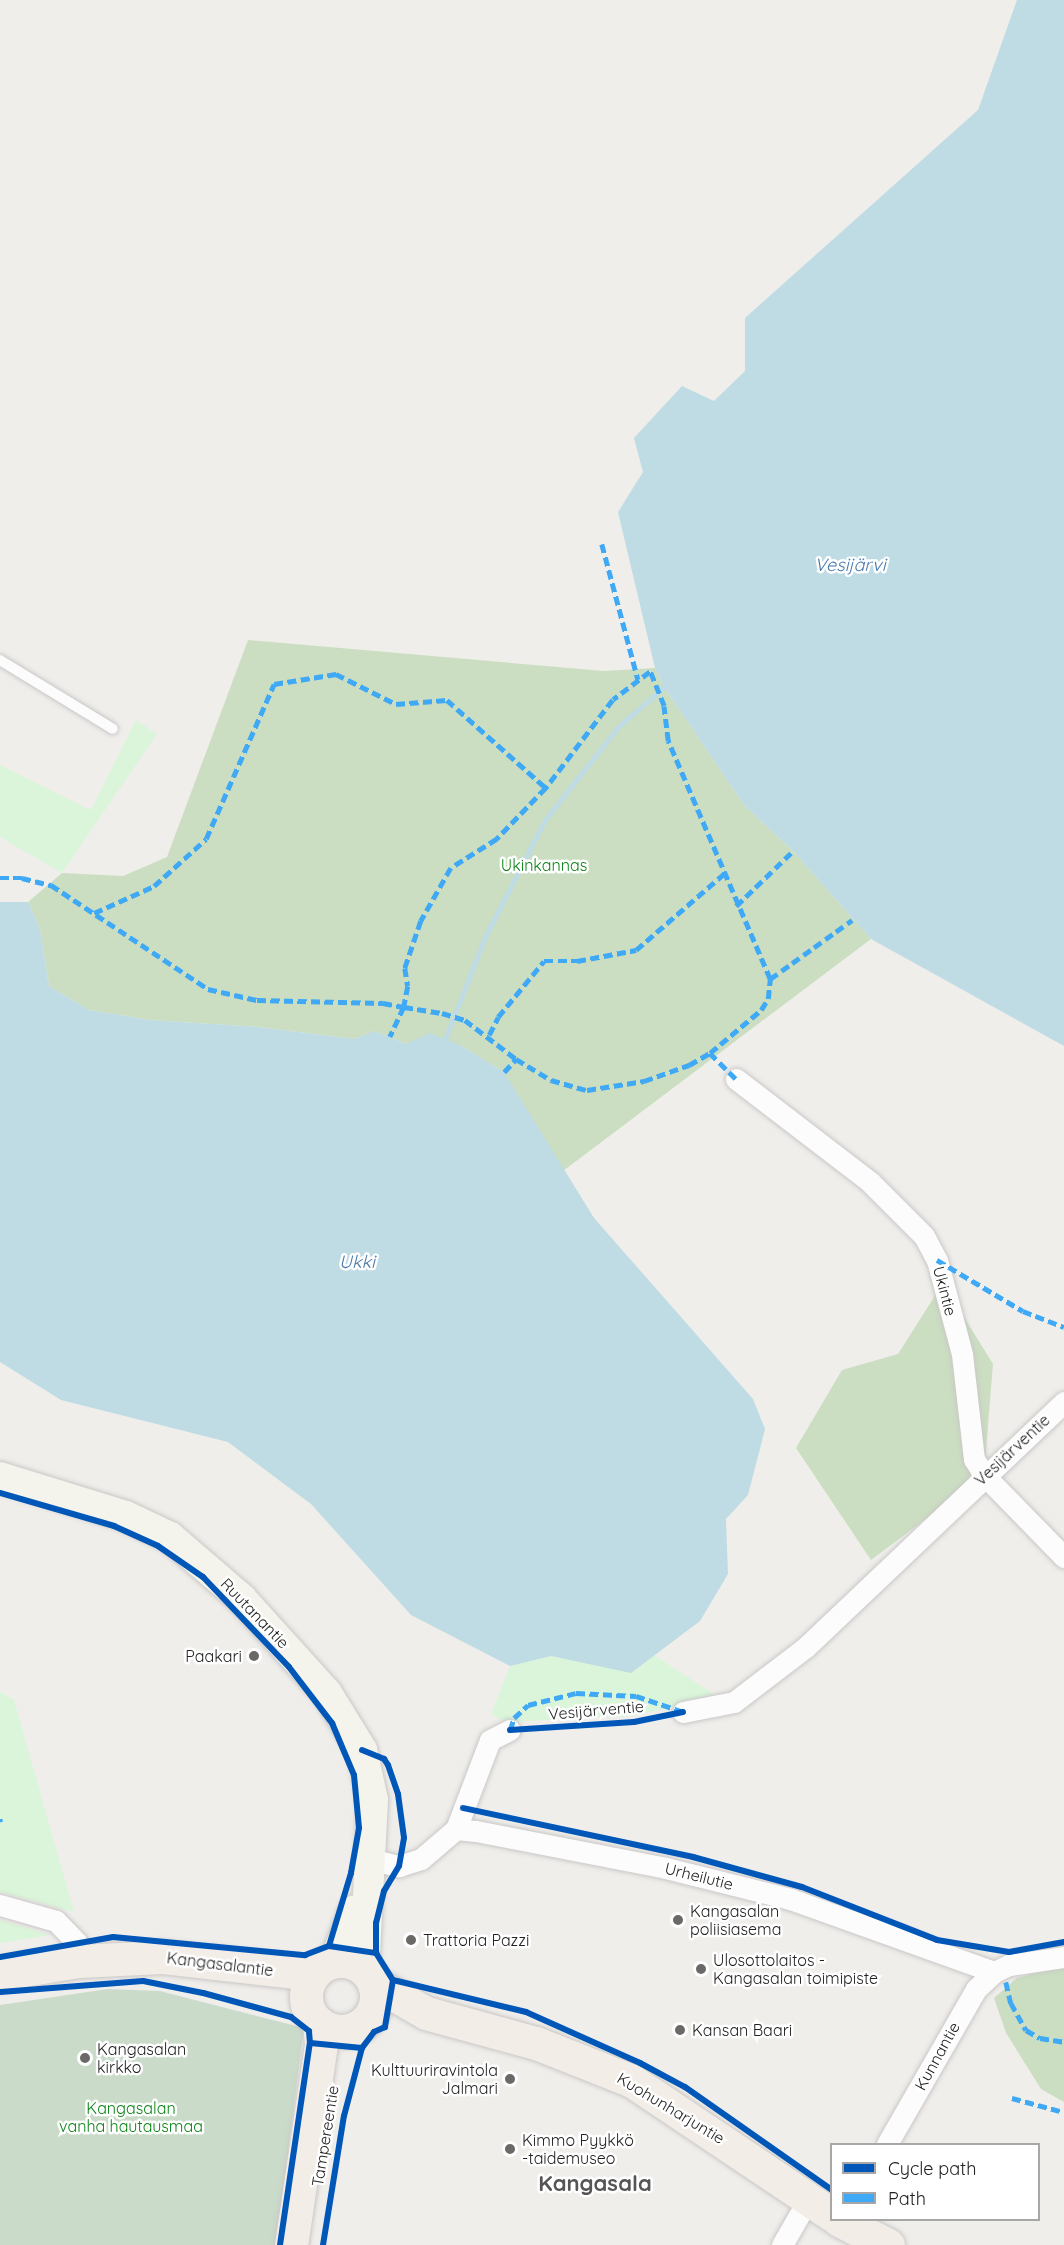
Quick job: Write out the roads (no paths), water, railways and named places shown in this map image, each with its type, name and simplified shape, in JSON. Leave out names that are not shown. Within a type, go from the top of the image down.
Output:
[{"type":"main road","name":"Ruutanantie","points":[[0,1477],[126,1516],[170,1537],[208,1565],[250,1606],[327,1693],[362,1750],[373,1800],[370,1864]]},
{"type":"main road","name":"Tampereentie","points":[[291,2245],[321,2045],[335,1986],[370,1864]]},
{"type":"main road","name":"Kangasalantie","points":[[0,1974],[78,1961],[162,1957],[335,1986],[334,2030],[358,2026]]},
{"type":"main road","name":"Tampereentie","points":[[308,2245],[340,2048],[375,2004],[335,1986]]},
{"type":"main road","name":"Kuohunharjuntie","points":[[335,1986],[536,2043],[632,2081],[820,2207]]},
{"type":"main road","name":"Kuohunharjuntie","points":[[358,2026],[426,2013]]},
{"type":"main road","points":[[841,2221],[888,2245]]},
{"type":"street","name":"Ukintie","points":[[736,1079],[870,1182],[924,1236],[937,1260],[962,1354],[974,1460],[984,1475],[1064,1557]]},
{"type":"street","name":"Vesijärventie","points":[[683,1712],[734,1702],[806,1647],[984,1475],[1064,1402]]},
{"type":"street","points":[[370,1864],[399,1866],[421,1859],[456,1829],[490,1740],[510,1730]]},
{"type":"street","name":"Urheilutie","points":[[456,1829],[666,1868],[790,1899],[994,1972]]},
{"type":"street","points":[[0,1905],[56,1921],[77,1943],[78,1961]]},
{"type":"street","points":[[994,1972],[1010,1965],[1064,1957]]},
{"type":"street","name":"Kunnantie","points":[[888,2143],[963,2008],[994,1972]]},
{"type":"street","points":[[782,2245],[820,2207]]},
{"type":"lane","points":[[0,660],[113,729]]},
{"type":"water","name":"Vesijärvi","points":[[1017,0],[1064,0],[1064,1046],[871,939],[793,851],[744,805],[664,687],[655,668],[618,512],[643,472],[634,438],[682,386],[714,401],[745,371],[745,318],[978,110]]},
{"type":"water","name":"Ukki","points":[[0,902],[28,902],[40,929],[49,986],[89,1010],[150,1020],[258,1027],[355,1039],[374,1031],[406,1044],[430,1033],[460,1045],[504,1072],[594,1218],[753,1399],[765,1429],[748,1495],[726,1519],[728,1574],[700,1621],[631,1673],[551,1656],[510,1666],[411,1615],[311,1504],[228,1442],[61,1400],[0,1362]]},
{"type":"waterway","points":[[445,1039],[485,937],[545,820],[618,727],[664,687]]},
{"type":"place","name":"Paakari","points":[[254,1656]]},
{"type":"place","name":"Kangasalan poliisiasema","points":[[678,1920]]},
{"type":"place","name":"Trattoria Pazzi","points":[[411,1940]]},
{"type":"place","name":"Ulosottolaitos - Kangasalan toimipiste","points":[[701,1969]]},
{"type":"place","name":"Kansan Baari","points":[[680,2030]]},
{"type":"place","name":"Kangasalan kirkko","points":[[85,2058]]},
{"type":"place","name":"Kulttuuriravintola Jalmari","points":[[510,2079]]},
{"type":"place","name":"Kimmo Pyykkö -taidemuseo","points":[[510,2149]]},
{"type":"district","name":"Kangasala","points":[[595,2184]]},
{"type":"park label","name":"Ukinkannas","points":[[544,865]]},
{"type":"park label","name":"Kangasalan vanha hautausmaa","points":[[131,2117]]}]
